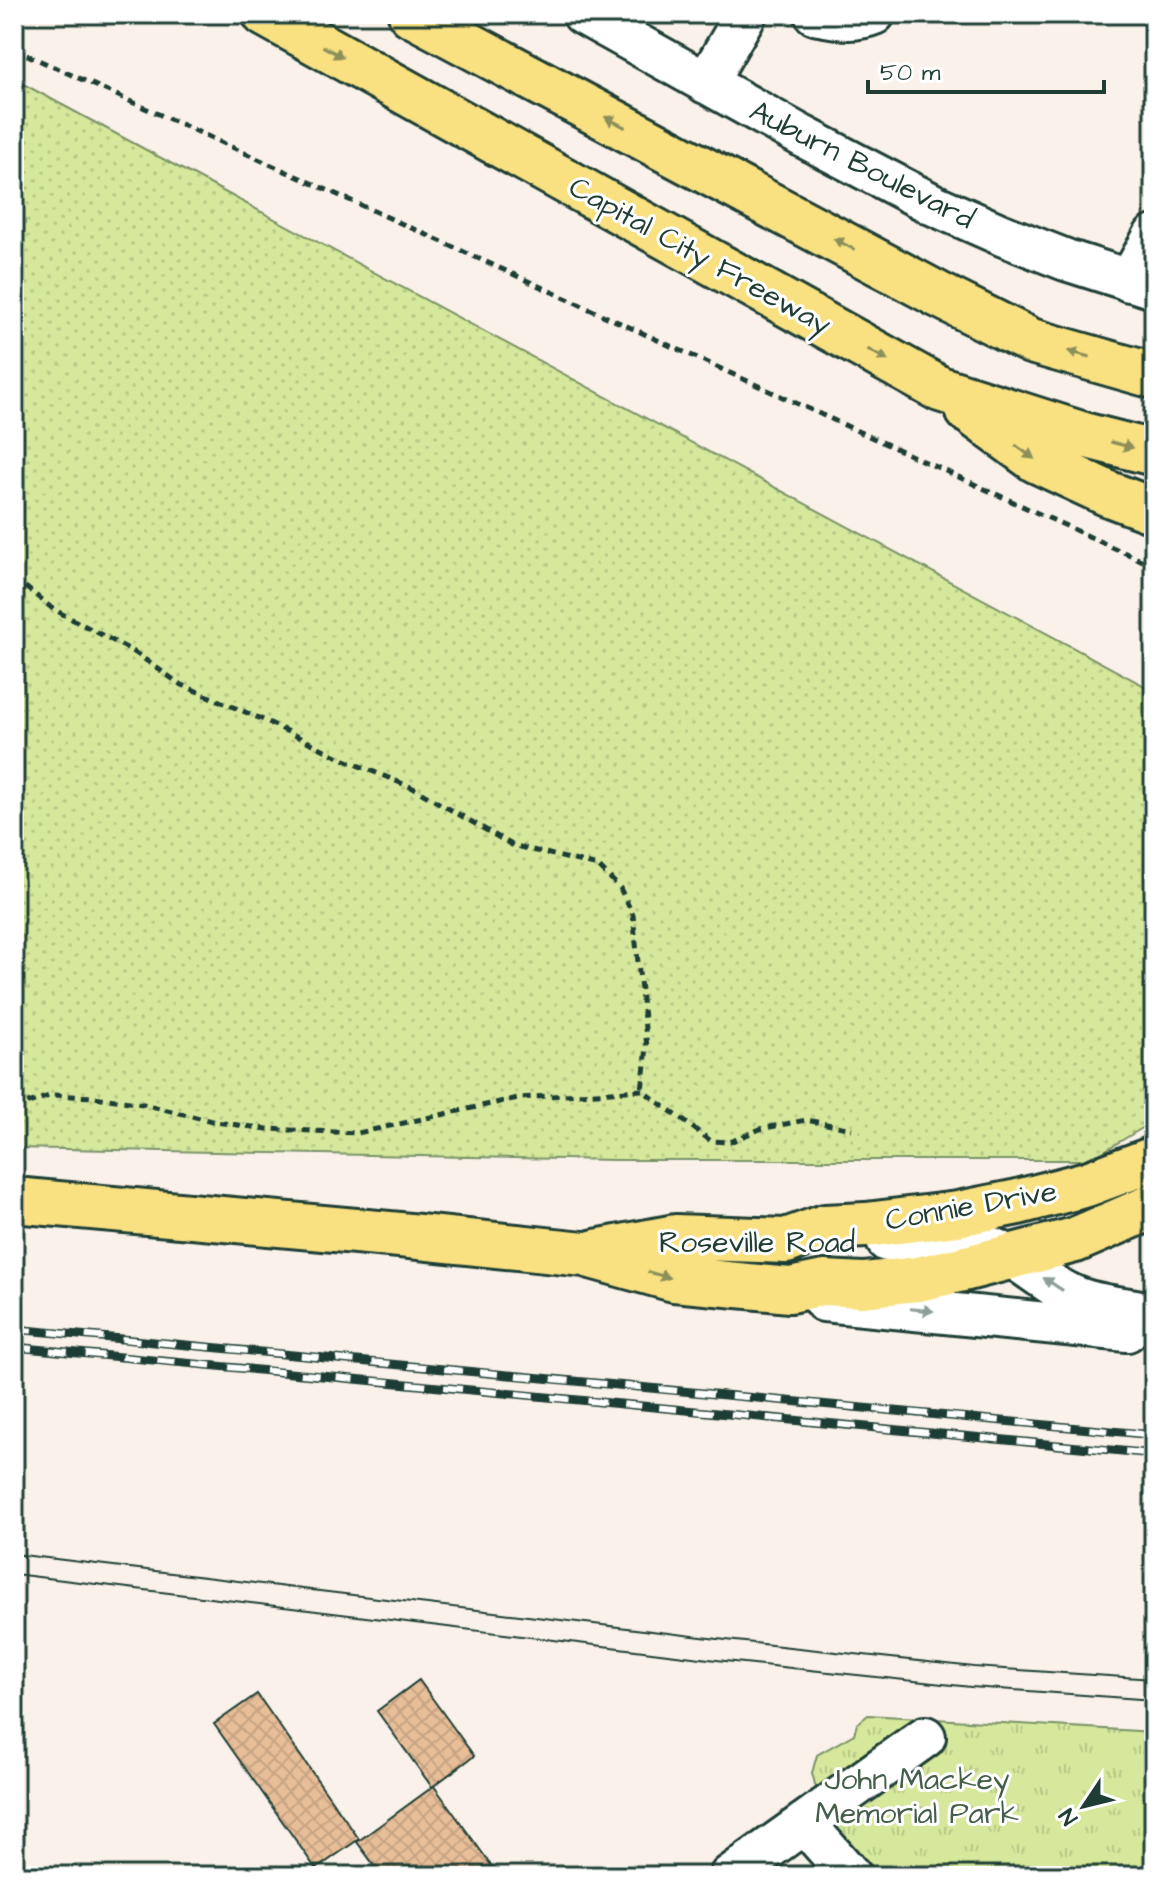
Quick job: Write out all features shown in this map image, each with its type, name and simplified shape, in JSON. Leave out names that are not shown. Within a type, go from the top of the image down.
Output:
[{"type":"main road","name":"Capital City Freeway","points":[[265,14],[940,389],[1087,436],[1154,453]]},
{"type":"main road","points":[[411,14],[1031,341],[1154,376]]},
{"type":"main road","points":[[940,389],[1036,460],[1154,511]]},
{"type":"main road","name":"Connie Drive","points":[[786,1241],[825,1227],[943,1216],[1018,1202],[1087,1184],[1154,1159]]},
{"type":"main road","name":"Roseville Road","points":[[14,1200],[584,1254],[674,1279],[790,1290]]},
{"type":"main road","name":"Connie Drive","points":[[790,1290],[824,1283],[863,1285],[918,1279],[1075,1240],[1154,1206]]},
{"type":"main road","name":"Roseville Road","points":[[584,1254],[675,1237],[786,1241]]},
{"type":"street","name":"Auburn Boulevard","points":[[583,14],[934,205],[1053,255],[1141,285]]},
{"type":"street","points":[[706,83],[746,14]]},
{"type":"street","points":[[815,14],[861,19],[874,14]]},
{"type":"street","points":[[1141,285],[1154,236]]},
{"type":"street","name":"Roseville Road","points":[[786,1241],[828,1247],[922,1237],[960,1239],[989,1246],[1077,1297],[1154,1314]]},
{"type":"street","name":"Roseville Road","points":[[790,1290],[824,1301],[1132,1331],[1154,1330]]},
{"type":"street","points":[[730,1876],[925,1737]]},
{"type":"street","points":[[804,1823],[851,1876]]},
{"type":"path","points":[[14,49],[1154,566]]},
{"type":"path","points":[[14,578],[53,609],[134,652],[180,684],[413,788],[512,845],[598,866],[620,888],[633,915],[647,1047],[642,1090]]},
{"type":"path","points":[[14,1108],[52,1095],[94,1097],[143,1104],[254,1128],[358,1133],[518,1098],[642,1090],[711,1141],[730,1142],[760,1129],[806,1120],[852,1129]]},
{"type":"green space","points":[[14,79],[1154,691],[1154,1121],[1089,1160],[615,1160],[14,1148]]},
{"type":"green space","name":"John Mackey Memorial Park","points":[[868,1715],[1154,1732],[1154,1876],[882,1876],[824,1817],[812,1773],[817,1755],[854,1734],[857,1724]]},
{"type":"building","points":[[419,1680],[474,1756],[432,1787],[377,1711]]},
{"type":"building","points":[[257,1694],[359,1839],[316,1869],[214,1724]]},
{"type":"building","points":[[434,1786],[499,1876],[382,1876],[357,1842]]},
{"type":"tram line","points":[[14,1554],[726,1640],[974,1667],[1154,1679]]},
{"type":"tram line","points":[[14,1574],[725,1661],[971,1687],[1154,1700]]},
{"type":"railway","points":[[14,1329],[1154,1435]]},
{"type":"railway","points":[[14,1347],[1154,1454]]}]
